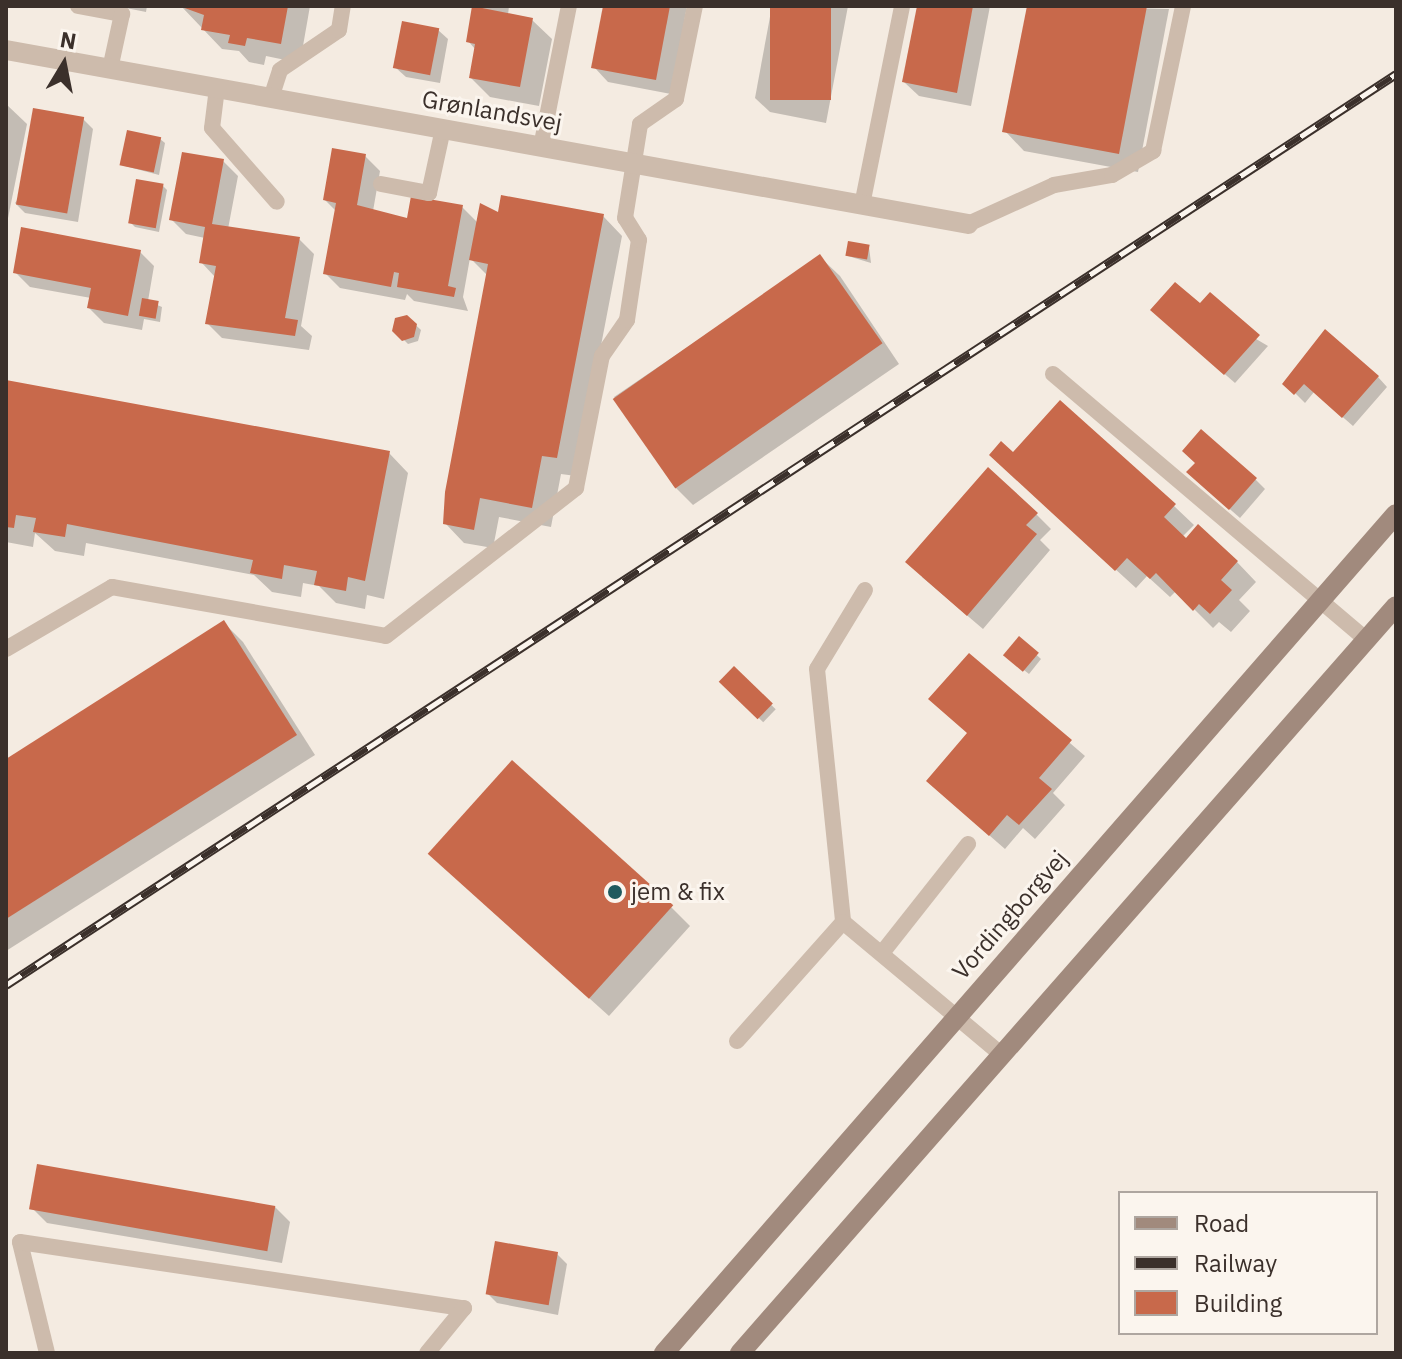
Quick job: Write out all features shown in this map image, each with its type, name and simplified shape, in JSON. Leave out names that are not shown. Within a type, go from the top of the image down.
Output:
[{"type":"main road","name":"Vordingborgvej","points":[[664,1353],[1396,514]]},
{"type":"main road","points":[[740,1353],[1396,606]]},
{"type":"street","name":"Grønlandsvej","points":[[6,50],[968,224]]},
{"type":"lane","points":[[78,6],[122,14],[110,69]]},
{"type":"lane","points":[[271,98],[280,70],[339,30],[343,6]]},
{"type":"lane","points":[[541,147],[569,6]]},
{"type":"lane","points":[[6,649],[112,587],[386,636],[576,488],[602,356],[627,320],[639,240],[625,218],[640,124],[676,99],[695,6]]},
{"type":"lane","points":[[862,205],[902,6]]},
{"type":"lane","points":[[968,224],[1054,185],[1112,175],[1153,151],[1183,6]]},
{"type":"lane","points":[[217,88],[212,128],[277,202]]},
{"type":"lane","points":[[381,184],[429,193],[443,129]]},
{"type":"lane","points":[[1053,374],[1366,639]]},
{"type":"lane","points":[[865,590],[817,669],[843,922],[1002,1055]]},
{"type":"lane","points":[[882,953],[968,844]]},
{"type":"lane","points":[[737,1041],[843,922]]},
{"type":"lane","points":[[47,1353],[20,1242],[464,1308],[427,1353]]},
{"type":"building","points":[[179,6],[288,6],[281,44],[247,38],[245,46],[228,43],[230,35],[201,30],[204,15]]},
{"type":"building","points":[[472,6],[533,18],[520,87],[469,78],[475,44],[466,42]]},
{"type":"building","points":[[603,6],[670,6],[656,80],[591,68]]},
{"type":"building","points":[[770,6],[831,6],[831,100],[770,100]]},
{"type":"building","points":[[917,6],[973,6],[957,93],[902,82]]},
{"type":"building","points":[[1027,6],[1147,6],[1119,154],[1002,132]]},
{"type":"building","points":[[402,21],[439,28],[430,75],[393,68]]},
{"type":"building","points":[[33,108],[84,117],[67,214],[16,205]]},
{"type":"building","points":[[127,130],[161,137],[154,172],[120,165]]},
{"type":"building","points":[[332,148],[366,154],[357,205],[407,218],[411,196],[463,205],[448,286],[456,288],[454,297],[397,287],[399,273],[394,272],[391,287],[323,274],[336,203],[323,200]]},
{"type":"building","points":[[182,152],[224,159],[212,224],[300,237],[285,318],[298,320],[295,336],[205,324],[216,266],[199,263],[205,227],[169,220]]},
{"type":"building","points":[[136,179],[164,184],[156,228],[128,223]]},
{"type":"building","points":[[501,195],[604,214],[557,458],[542,456],[532,508],[480,498],[474,530],[443,524],[445,492],[488,264],[469,260],[480,203],[498,212]]},
{"type":"building","points":[[21,227],[141,250],[128,316],[87,308],[91,288],[13,273]]},
{"type":"building","points":[[848,241],[870,245],[867,260],[845,256]]},
{"type":"building","points":[[820,254],[883,343],[675,488],[613,399]]},
{"type":"building","points":[[1175,282],[1200,303],[1210,292],[1260,335],[1224,375],[1150,310]]},
{"type":"building","points":[[142,298],[159,301],[156,319],[139,316]]},
{"type":"building","points":[[407,315],[417,324],[414,337],[402,341],[392,331],[395,318]]},
{"type":"building","points":[[1325,329],[1379,376],[1342,418],[1304,384],[1294,395],[1282,384]]},
{"type":"building","points":[[6,380],[390,451],[365,581],[348,577],[346,591],[314,585],[317,571],[284,565],[282,579],[250,573],[253,560],[67,524],[65,537],[33,532],[36,518],[16,515],[14,528],[6,527]]},
{"type":"building","points":[[1060,400],[1176,504],[1164,517],[1186,538],[1198,524],[1238,561],[1221,580],[1232,590],[1210,614],[1199,604],[1193,611],[1156,573],[1150,579],[1127,558],[1115,571],[989,455],[1001,441],[1013,452]]},
{"type":"building","points":[[1201,429],[1257,478],[1229,510],[1186,472],[1195,463],[1182,451]]},
{"type":"building","points":[[988,467],[1038,513],[1026,525],[1037,534],[967,616],[905,562]]},
{"type":"building","points":[[224,620],[297,735],[6,919],[6,759]]},
{"type":"building","points":[[1019,636],[1039,653],[1023,672],[1003,655]]},
{"type":"building","points":[[969,653],[1072,740],[1039,778],[1052,789],[1019,825],[1007,815],[989,836],[926,781],[967,733],[928,699]]},
{"type":"building","points":[[734,666],[773,704],[758,719],[719,682]]},
{"type":"building","points":[[512,760],[673,905],[589,999],[428,854]]},
{"type":"building","points":[[37,1164],[275,1206],[267,1251],[29,1209]]},
{"type":"building","points":[[495,1241],[558,1252],[549,1305],[486,1294]]},
{"type":"railway","points":[[6,985],[1396,74]]},
{"type":"place","name":"jem & fix","points":[[615,892]]}]
